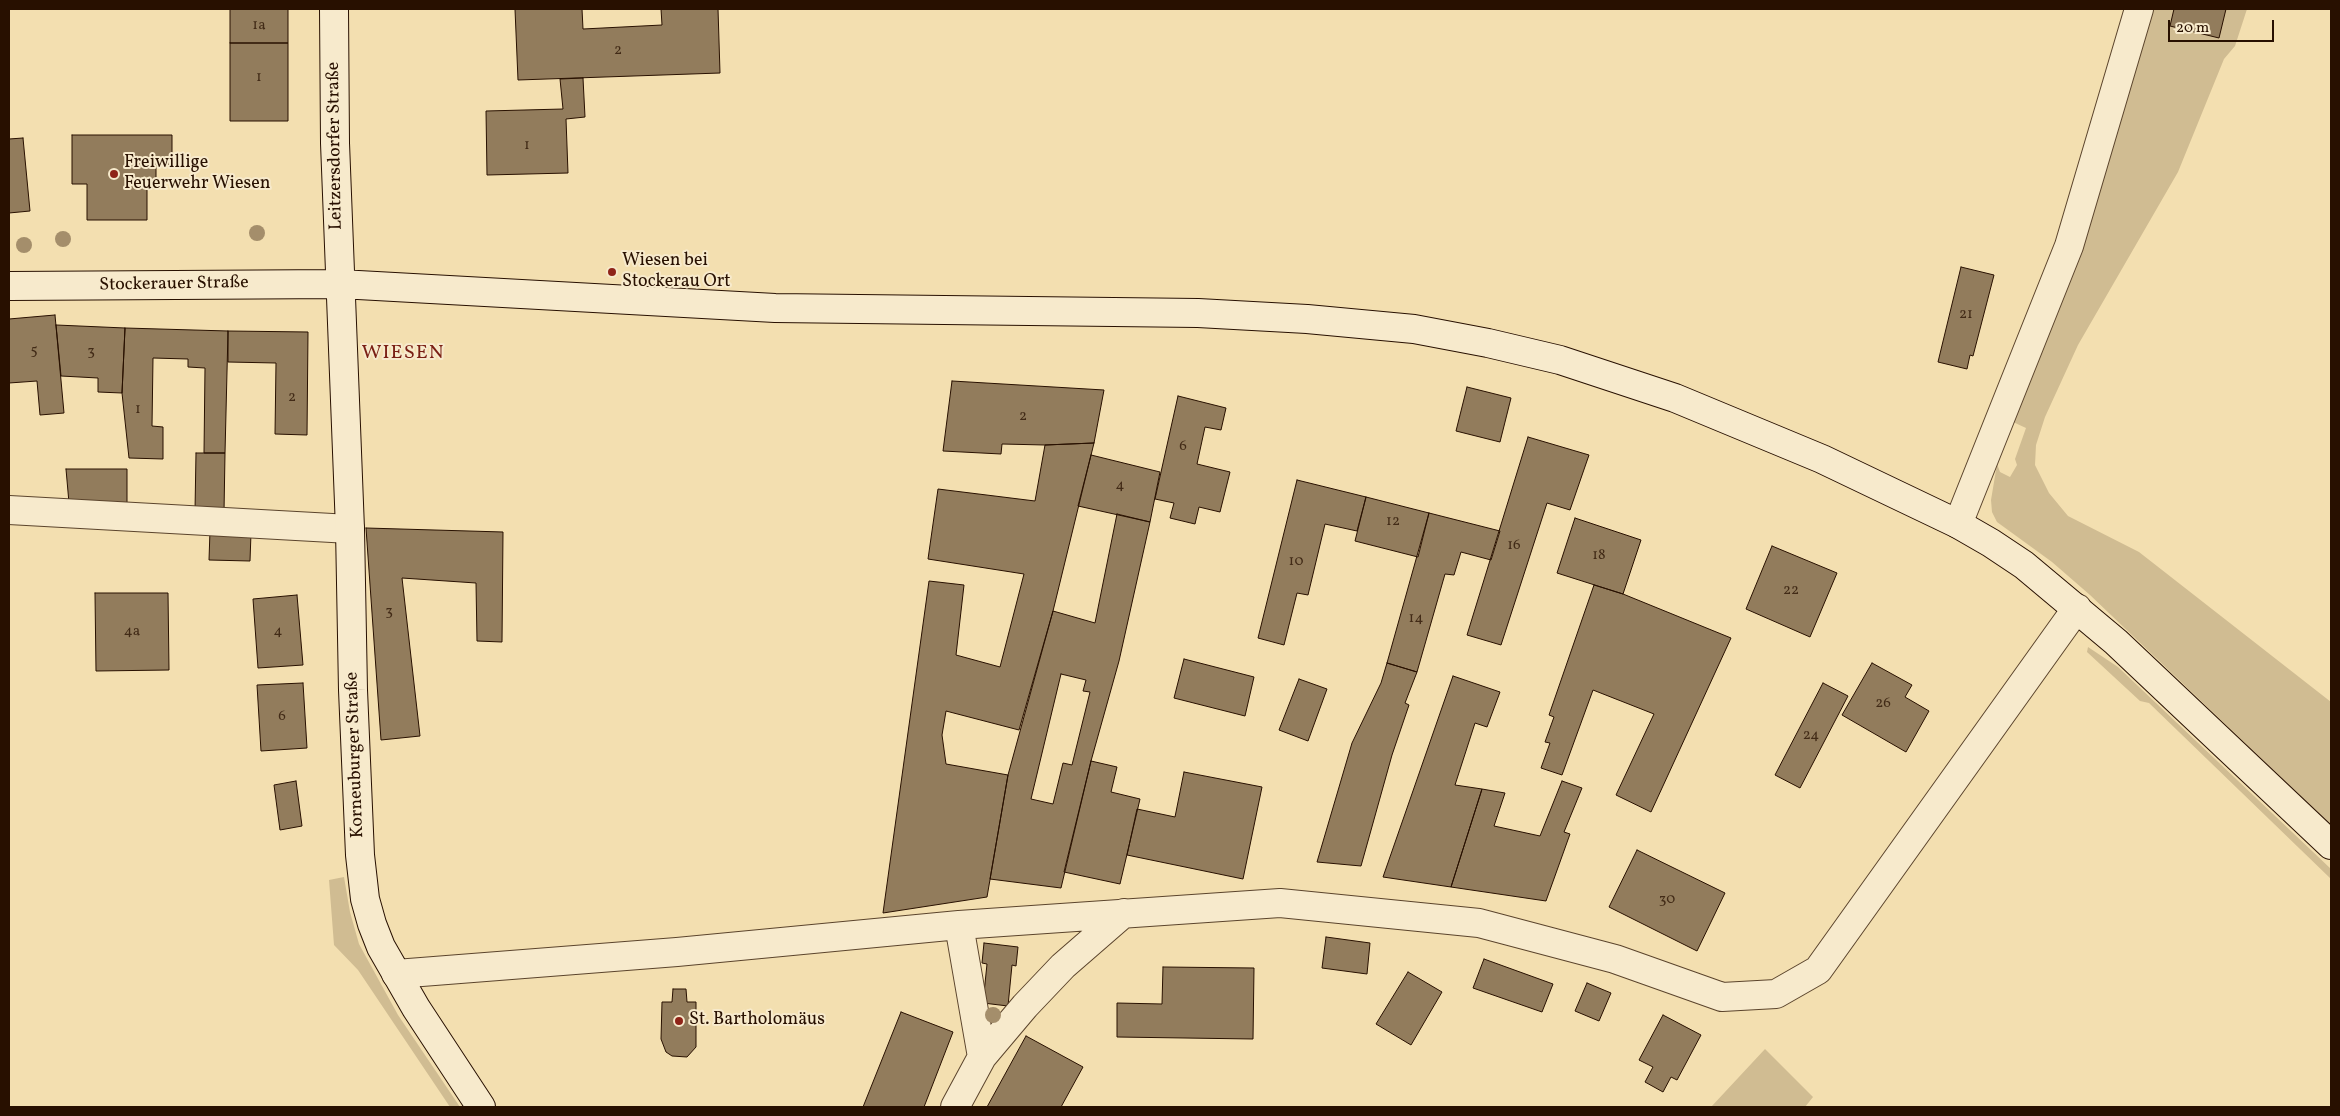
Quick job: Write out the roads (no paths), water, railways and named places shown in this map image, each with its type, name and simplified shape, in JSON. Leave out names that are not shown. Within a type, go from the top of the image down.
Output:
[{"type":"street","name":"Leitzersdorfer Straße","points":[[334,9],[335,144],[340,284]]},
{"type":"street","points":[[1958,524],[2069,246],[2139,9]]},
{"type":"street","name":"Stockerauer Straße","points":[[9,286],[340,284],[775,308],[1198,313],[1307,319],[1414,329],[1488,343],[1560,360],[1675,398],[1822,459],[1958,524],[2024,564],[2116,642],[2331,845]]},
{"type":"street","name":"Korneuburger Straße","points":[[340,284],[350,530],[353,690],[361,864],[365,899],[372,924],[396,974],[438,1044],[480,1107]]},
{"type":"street","points":[[9,510],[350,530]]},
{"type":"street","points":[[396,974],[676,952],[959,925],[1280,903],[1479,923],[1615,959],[1722,997],[1776,994],[1818,970],[2077,608]]},
{"type":"street","points":[[954,1107],[982,1057],[1038,992],[1063,966],[1124,914]]},
{"type":"street","points":[[959,925],[982,1057]]},
{"type":"place","name":"Freiwillige Feuerwehr Wiesen","points":[[114,174]]},
{"type":"place","name":"Wiesen bei Stockerau Ort","points":[[612,272]]},
{"type":"place","name":"St. Bartholomäus","points":[[679,1021]]},
{"type":"district","name":"WIESEN","points":[[403,354]]}]
